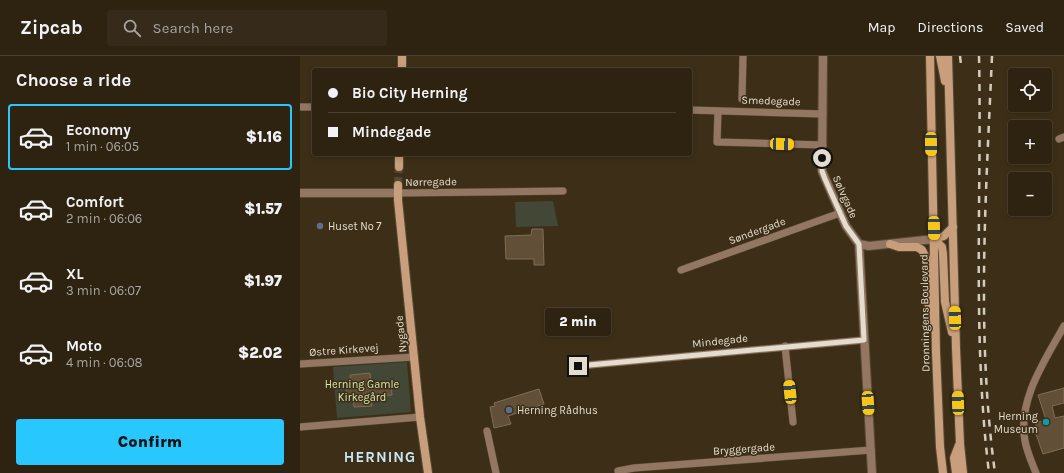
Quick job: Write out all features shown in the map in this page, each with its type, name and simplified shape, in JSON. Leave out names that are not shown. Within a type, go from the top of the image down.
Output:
[{"type":"main road","points":[[402,56],[402,68]]},
{"type":"main road","points":[[926,56],[930,66]]},
{"type":"main road","name":"Dronningens Boulevard","points":[[930,56],[936,334],[940,447],[943,473]]},
{"type":"main road","points":[[940,56],[949,102]]},
{"type":"main road","points":[[948,56],[956,348],[960,444],[963,473]]},
{"type":"main road","points":[[399,156],[399,167]]},
{"type":"main road","name":"Nygade","points":[[398,189],[420,417],[428,473]]},
{"type":"main road","points":[[934,239],[944,236],[953,227]]},
{"type":"main road","points":[[934,239],[942,246],[944,254],[945,302],[956,348]]},
{"type":"main road","points":[[890,244],[899,247],[917,247],[922,250],[926,258],[928,270],[929,318],[936,334]]},
{"type":"main road","points":[[956,473],[954,458],[960,444]]},
{"type":"street","points":[[742,99],[743,56]]},
{"type":"street","name":"Sølvgade","points":[[823,56],[822,171],[840,213],[853,238],[859,244]]},
{"type":"street","points":[[300,107],[312,107]]},
{"type":"street","name":"Smedegade","points":[[692,110],[822,114]]},
{"type":"street","points":[[718,111],[717,142],[823,145]]},
{"type":"street","name":"Nørregade","points":[[300,193],[398,189],[563,191]]},
{"type":"street","name":"Søndergade","points":[[681,270],[840,213]]},
{"type":"street","points":[[872,473],[859,244],[869,246],[934,239]]},
{"type":"street","points":[[1036,473],[1025,442],[1024,432],[1026,406],[1035,380],[1064,326]]},
{"type":"street","name":"Mindegade","points":[[578,366],[864,340]]},
{"type":"street","points":[[785,346],[793,422]]},
{"type":"street","name":"Østre Kirkevej","points":[[300,364],[414,357]]},
{"type":"street","points":[[300,427],[420,417]]},
{"type":"street","points":[[487,431],[496,473]]},
{"type":"street","name":"Bryggergade","points":[[618,471],[634,468],[871,450]]},
{"type":"green space","points":[[553,201],[558,226],[516,227],[515,202]]},
{"type":"green space","name":"Herning Gamle Kirkegård","points":[[407,362],[411,412],[337,418],[333,367]]},
{"type":"building","points":[[532,229],[543,229],[544,265],[534,265],[534,259],[506,259],[505,236],[531,235]]},
{"type":"building","points":[[370,373],[371,384],[391,382],[392,395],[371,396],[372,406],[354,407],[353,397],[349,396],[346,390],[351,385],[350,375]]},
{"type":"building","name":"Herning Museum","points":[[1064,388],[1064,403],[1052,406],[1055,418],[1064,416],[1064,448],[1043,454],[1036,434],[1038,433],[1035,423],[1046,420],[1038,395]]},
{"type":"building","name":"Herning Rådhus","points":[[539,389],[544,404],[508,416],[511,424],[494,428],[490,407],[495,406],[494,403]]},
{"type":"tunnel","points":[[398,185],[399,167]]},
{"type":"railway","points":[[960,56],[961,65]]},
{"type":"railway","points":[[979,56],[979,317],[984,421],[989,473]]},
{"type":"railway","points":[[992,56],[985,212],[984,317],[989,421],[995,473]]},
{"type":"place","name":"Huset No 7","points":[[320,226]]},
{"type":"place","name":"Herning Rådhus","points":[[509,410]]},
{"type":"place","name":"Herning Museum","points":[[1046,422]]},
{"type":"district","name":"HERNING","points":[[380,457]]},
{"type":"route","points":[[578,366],[864,340],[859,244],[853,238],[846,226],[825,179],[822,171],[822,158]]}]
